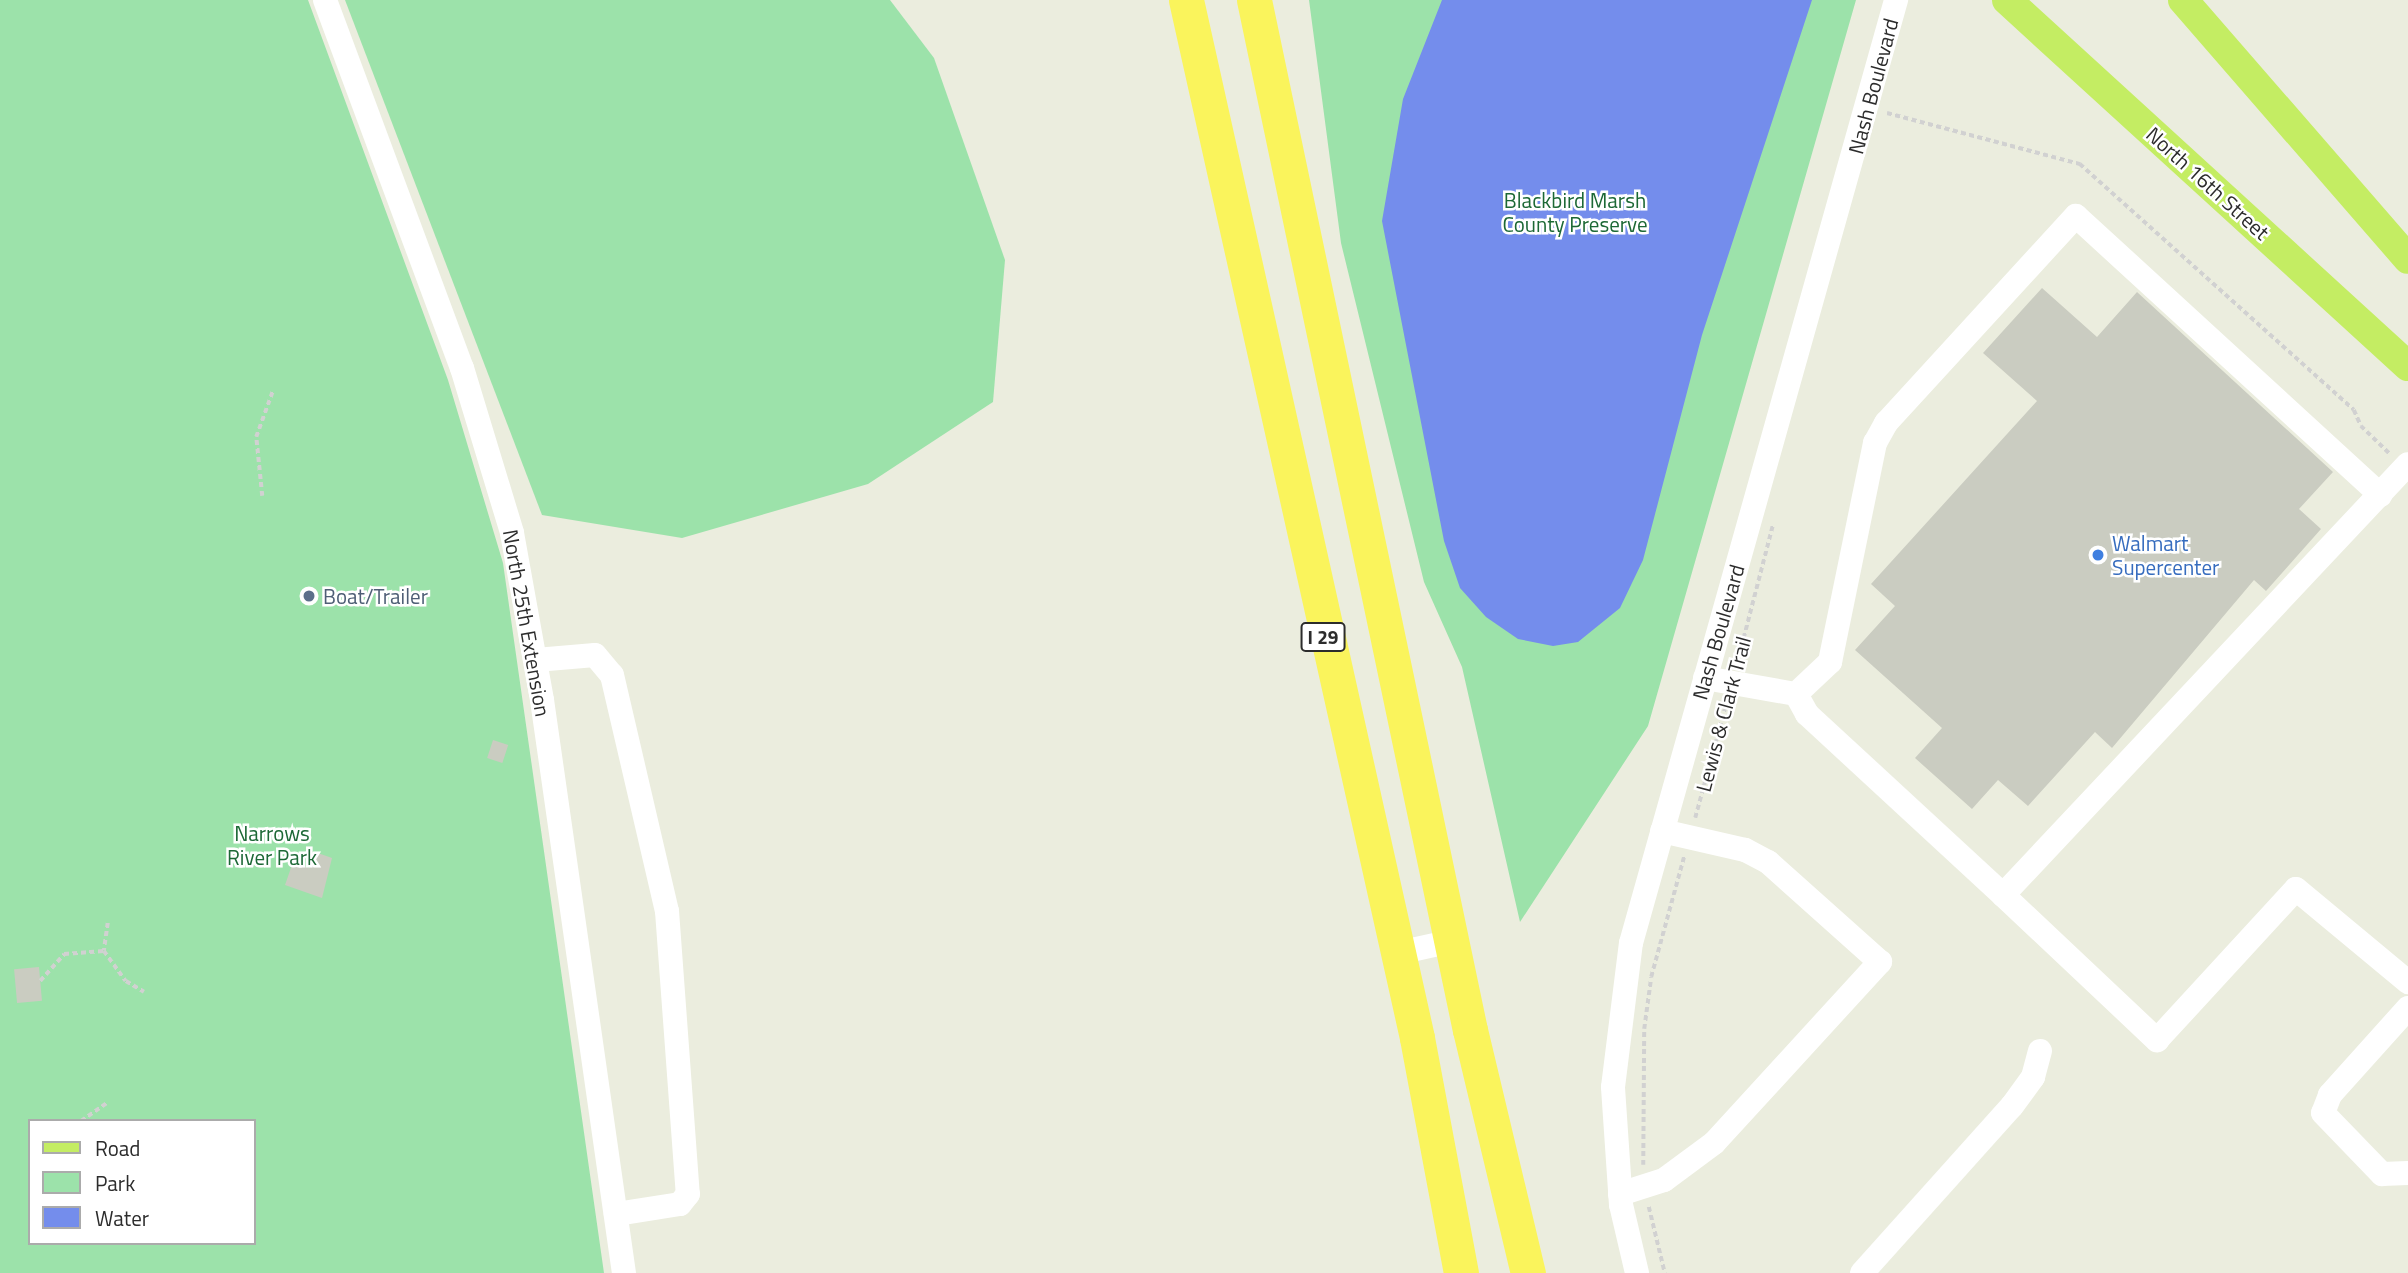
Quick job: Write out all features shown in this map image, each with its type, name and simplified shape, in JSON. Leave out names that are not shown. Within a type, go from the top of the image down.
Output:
[{"type":"highway","name":"I 29","points":[[1186,0],[1398,953],[1461,1273]]},
{"type":"highway","points":[[1254,0],[1452,941],[1528,1273]]},
{"type":"main road","name":"North 16th Street","points":[[2007,0],[2408,366]]},
{"type":"main road","points":[[2183,0],[2408,259]]},
{"type":"street","name":"North 25th Extension","points":[[325,0],[489,451],[536,660],[624,1273]]},
{"type":"street","name":"Nash Boulevard","points":[[1637,1273],[1620,1194],[1613,1087],[1621,994],[1662,831],[1896,0]]},
{"type":"street","points":[[1796,694],[1830,662],[1875,443],[1886,423],[2076,216],[2397,476],[2003,895]]},
{"type":"street","points":[[536,660],[595,656],[612,675],[667,911],[688,1194],[680,1204],[616,1214]]},
{"type":"street","points":[[1705,678],[1796,694]]},
{"type":"street","points":[[1796,694],[1807,713],[2157,1040],[2296,889],[2408,982]]},
{"type":"street","points":[[1620,1194],[1646,1188],[1714,1143],[1880,962],[1768,862],[1689,836],[1662,831]]},
{"type":"street","points":[[1398,953],[1452,941]]},
{"type":"street","points":[[2408,1008],[2330,1095],[2323,1113],[2382,1174],[2408,1173]]},
{"type":"street","points":[[1862,1273],[2012,1106],[2033,1077],[2040,1051]]},
{"type":"path","points":[[1885,122],[1891,100]]},
{"type":"path","points":[[1887,113],[2080,164],[2354,410],[2361,426],[2397,476]]},
{"type":"path","points":[[262,496],[256,437],[273,390]]},
{"type":"path","name":"Lewis & Clark Trail","points":[[1665,1273],[1646,1188],[1640,1119],[1644,1029],[1651,977],[1775,516]]},
{"type":"path","points":[[108,923],[104,951],[126,981],[144,992]]},
{"type":"path","points":[[40,981],[64,954],[104,951]]},
{"type":"path","points":[[84,1119],[107,1103]]},
{"type":"green space","name":"Narrows River Park","points":[[0,0],[308,0],[448,380],[503,563],[604,1273],[0,1273]]},
{"type":"green space","points":[[345,0],[890,0],[934,58],[1005,260],[993,402],[868,484],[682,538],[542,515]]},
{"type":"green space","name":"Blackbird Marsh County Preserve","points":[[1309,0],[1856,0],[1648,726],[1520,922],[1462,667],[1424,582],[1341,243]]},
{"type":"water","name":"Blackbird Marsh County Preserve","points":[[1442,0],[1812,0],[1702,335],[1643,560],[1620,608],[1578,642],[1553,646],[1518,639],[1486,617],[1460,588],[1444,541],[1382,221],[1403,99]]},
{"type":"building","name":"Walmart Supercenter","points":[[2042,288],[2097,337],[2137,292],[2333,472],[2299,509],[2321,529],[2266,591],[2254,580],[2112,748],[2095,732],[2028,806],[1998,780],[1972,809],[1915,758],[1942,728],[1855,650],[1895,606],[1871,584],[2037,401],[1983,353]]},
{"type":"building","points":[[493,740],[508,745],[502,763],[487,758]]},
{"type":"building","points":[[315,852],[332,858],[322,898],[285,885],[293,862],[309,868]]},
{"type":"building","points":[[39,967],[42,1001],[17,1003],[14,969]]},
{"type":"place","name":"Walmart Supercenter","points":[[2098,555]]},
{"type":"place","name":"Boat/Trailer","points":[[309,596]]}]
